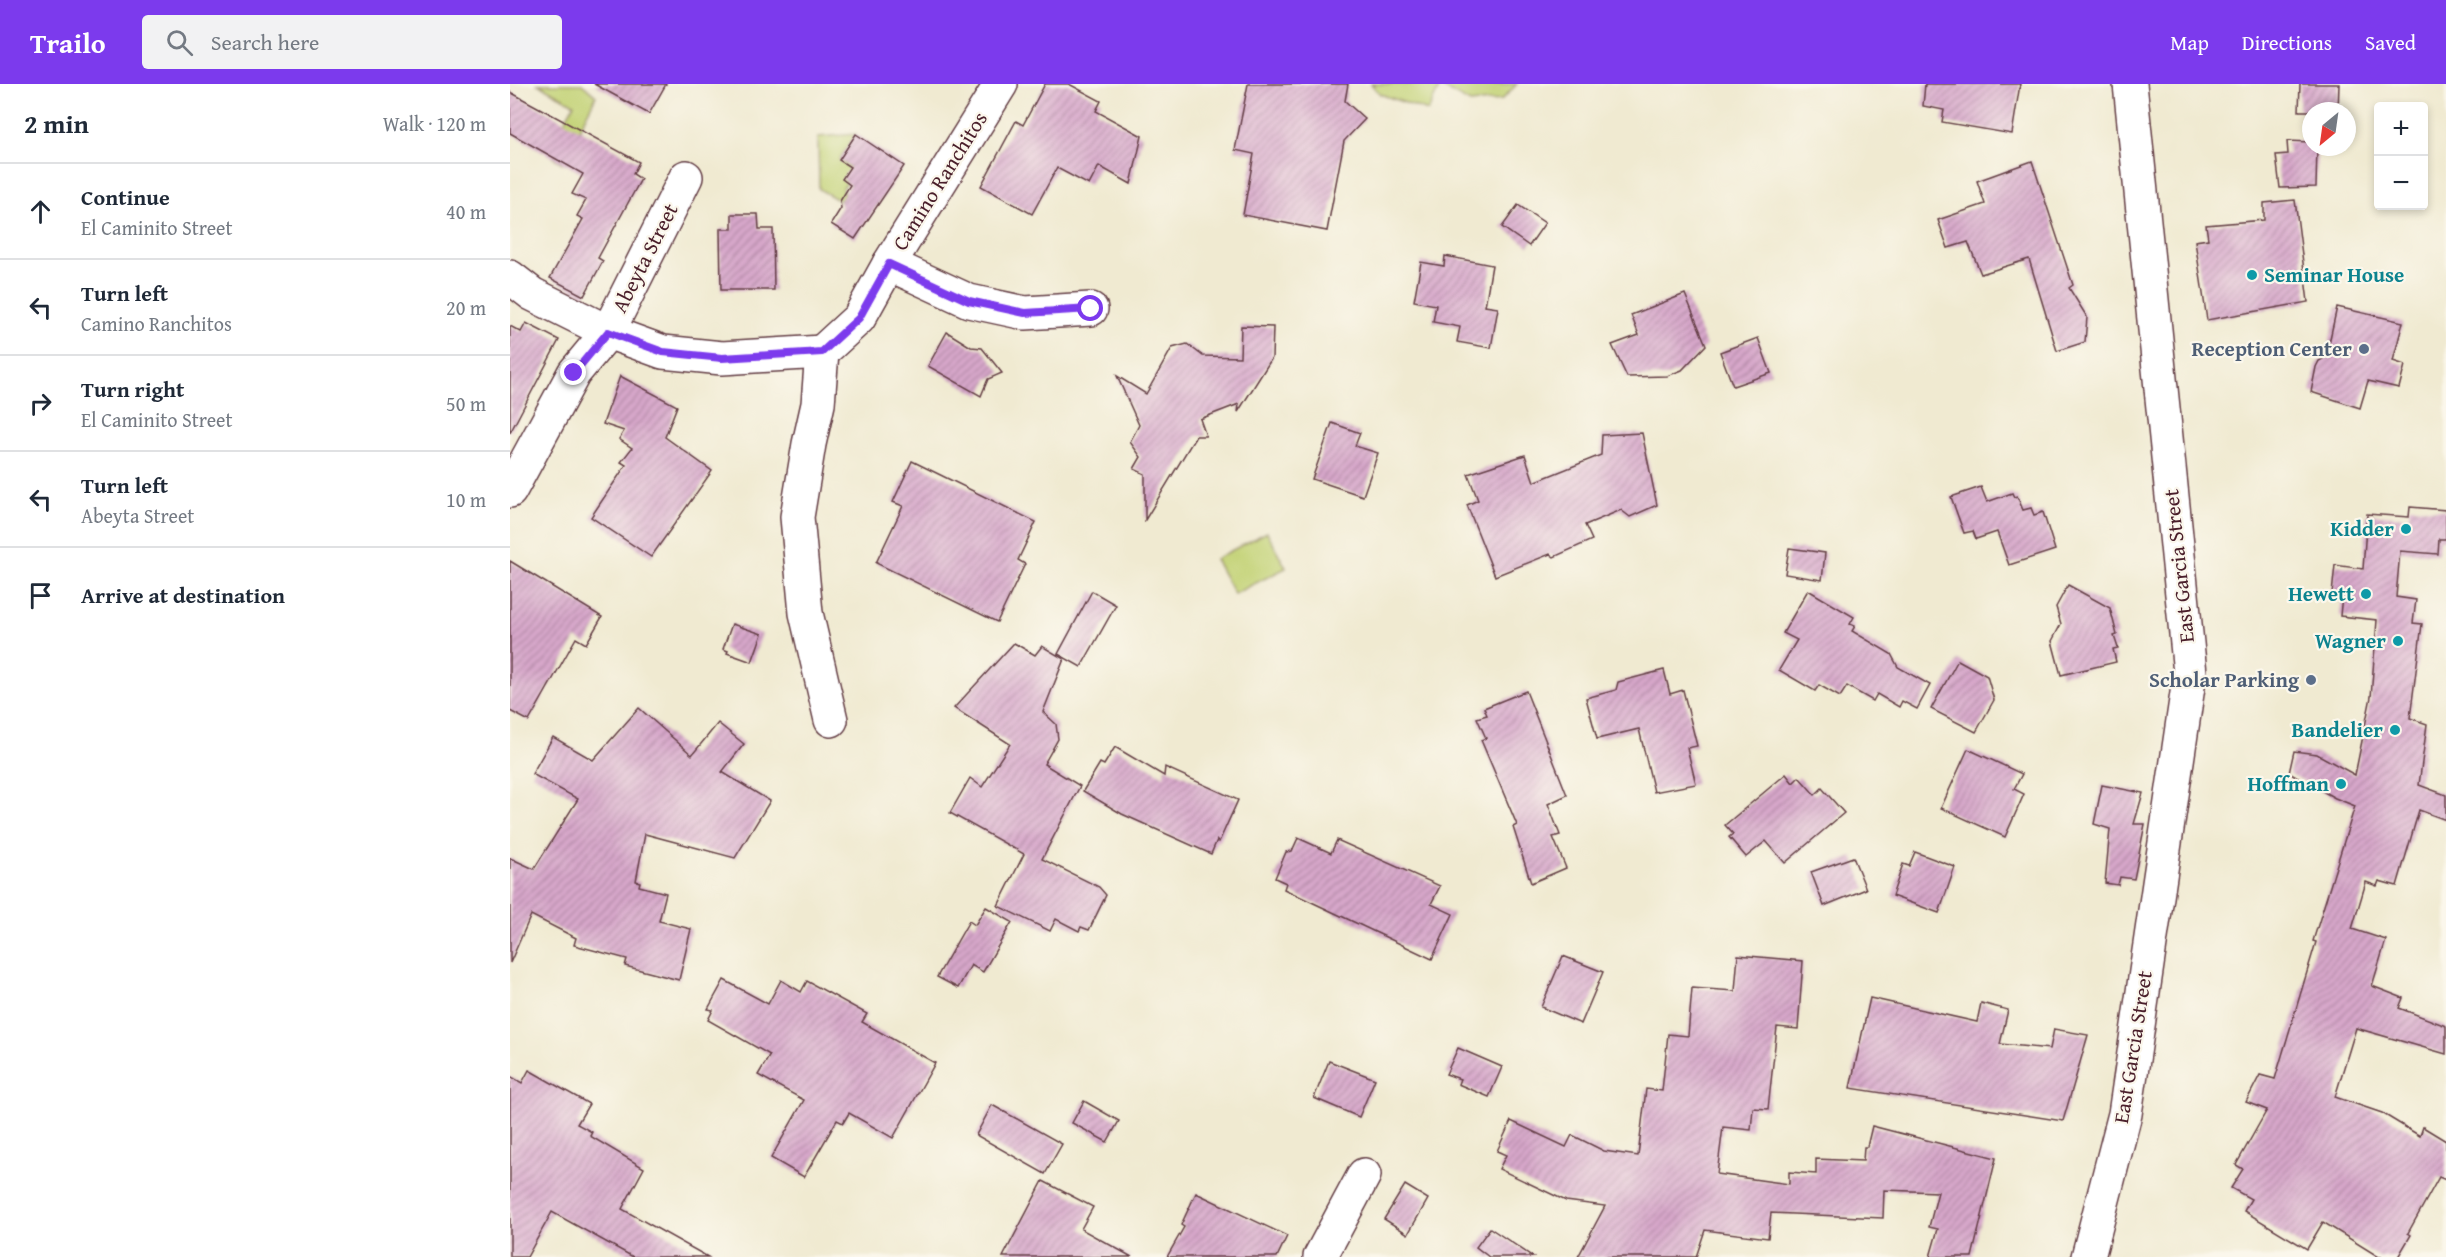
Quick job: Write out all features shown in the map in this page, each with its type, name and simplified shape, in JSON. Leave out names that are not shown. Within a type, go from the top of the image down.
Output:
[{"type":"street","name":"Camino Ranchitos","points":[[822,352],[859,318],[889,264],[1001,84]]},
{"type":"street","name":"East Garcia Street","points":[[2088,1257],[2125,1114],[2190,673],[2130,84]]},
{"type":"street","name":"Abeyta Street","points":[[510,491],[574,373],[608,332],[686,177]]},
{"type":"street","points":[[889,264],[969,301],[1025,313],[1091,309]]},
{"type":"street","points":[[510,277],[532,294],[608,332],[663,352],[722,358],[822,352],[818,404],[797,517],[806,613],[831,720]]},
{"type":"street","points":[[1320,1257],[1364,1175]]},
{"type":"green space","points":[[538,84],[582,84],[596,96],[562,163],[553,157],[564,122],[574,104]]},
{"type":"green space","points":[[1371,84],[1517,84],[1502,100],[1470,103],[1440,86],[1428,111],[1380,94]]},
{"type":"green space","points":[[856,134],[839,160],[850,167],[847,183],[842,189],[844,195],[840,201],[819,189],[818,137]]},
{"type":"green space","points":[[1267,532],[1286,568],[1234,594],[1215,559]]},
{"type":"building","points":[[594,84],[666,84],[649,114]]},
{"type":"building","points":[[1045,84],[1069,84],[1101,101],[1096,111],[1142,136],[1131,184],[1099,166],[1089,185],[1057,168],[1032,214],[981,186],[1016,121],[1023,125]]},
{"type":"building","points":[[1248,84],[1348,84],[1345,101],[1365,119],[1344,141],[1327,231],[1243,215],[1254,154],[1235,150]]},
{"type":"building","points":[[1925,84],[2020,84],[2012,134],[1942,122],[1944,110],[1923,106]]},
{"type":"building","points":[[2300,84],[2339,84],[2338,102],[2302,102],[2302,111],[2299,111]]},
{"type":"building","points":[[510,92],[639,162],[633,174],[641,179],[598,258],[603,261],[584,296],[550,278],[583,219],[577,216],[586,200],[572,194],[583,174],[510,133]]},
{"type":"building","points":[[856,134],[904,166],[855,239],[831,224],[841,208],[840,201],[850,185],[842,179],[850,167],[839,160]]},
{"type":"building","points":[[2287,141],[2302,142],[2302,156],[2317,156],[2316,187],[2280,188],[2276,155],[2288,154]]},
{"type":"building","points":[[2032,161],[2073,285],[2069,288],[2087,317],[2085,342],[2057,351],[2029,259],[1981,274],[1968,242],[1948,248],[1938,220],[1985,204],[1977,181]]},
{"type":"building","name":"Seminar House","points":[[2295,200],[2308,302],[2207,320],[2195,241],[2208,239],[2206,225],[2264,220],[2264,203]]},
{"type":"building","points":[[1518,205],[1545,223],[1529,246],[1502,227]]},
{"type":"building","points":[[732,214],[758,214],[759,229],[773,229],[774,290],[721,290],[720,229],[732,229]]},
{"type":"building","points":[[1445,256],[1492,265],[1485,306],[1498,308],[1491,348],[1457,342],[1460,327],[1433,322],[1436,305],[1414,301],[1421,262],[1444,266]]},
{"type":"building","points":[[1685,294],[1706,345],[1682,370],[1667,376],[1627,377],[1612,345],[1639,335],[1631,315]]},
{"type":"building","name":"Reception Center","points":[[2337,307],[2403,322],[2393,361],[2405,365],[2399,388],[2368,381],[2360,408],[2311,392],[2316,367],[2319,361],[2326,357]]},
{"type":"building","points":[[526,323],[559,340],[510,433],[510,326],[521,332]]},
{"type":"building","points":[[1241,326],[1273,327],[1272,358],[1238,412],[1239,404],[1200,419],[1206,436],[1196,436],[1145,520],[1145,474],[1134,469],[1141,457],[1130,442],[1139,425],[1117,376],[1146,394],[1172,348],[1187,344],[1203,356],[1240,357]]},
{"type":"building","points":[[947,332],[971,347],[982,348],[1002,373],[988,379],[981,396],[928,366]]},
{"type":"building","points":[[1758,338],[1771,373],[1733,386],[1720,352]]},
{"type":"building","points":[[620,376],[677,406],[665,437],[712,471],[651,557],[591,517],[626,465],[621,462],[632,448],[619,439],[624,431],[603,424]]},
{"type":"building","points":[[1332,423],[1360,433],[1355,446],[1378,453],[1363,496],[1312,479]]},
{"type":"building","points":[[1642,433],[1657,505],[1630,517],[1621,510],[1585,525],[1592,540],[1554,557],[1550,554],[1495,576],[1467,505],[1478,500],[1468,474],[1525,455],[1534,482],[1601,455],[1602,435]]},
{"type":"building","points":[[912,461],[1036,522],[1018,560],[1025,564],[997,622],[876,563],[903,506],[893,502]]},
{"type":"building","points":[[1981,487],[1987,502],[2012,493],[2014,497],[2017,496],[2023,510],[2031,508],[2034,515],[2043,512],[2055,550],[2009,565],[1997,532],[1976,539],[1973,531],[1964,533],[1951,497]]},
{"type":"building","points":[[2410,507],[2446,510],[2446,539],[2439,539],[2438,554],[2400,551],[2396,597],[2416,600],[2413,623],[2422,624],[2410,718],[2427,724],[2419,785],[2446,795],[2446,820],[2419,810],[2397,886],[2379,881],[2377,886],[2366,882],[2352,929],[2386,940],[2372,986],[2403,998],[2399,1008],[2446,1026],[2446,1054],[2356,1028],[2335,1097],[2382,1113],[2420,1136],[2423,1127],[2446,1141],[2446,1180],[2439,1177],[2408,1233],[2411,1235],[2398,1257],[2379,1257],[2323,1222],[2307,1249],[2244,1211],[2251,1199],[2231,1188],[2243,1169],[2236,1165],[2267,1110],[2246,1102],[2260,1075],[2275,1079],[2316,942],[2313,941],[2355,806],[2289,773],[2294,751],[2317,754],[2355,775],[2371,697],[2377,620],[2340,616],[2342,595],[2332,594],[2335,565],[2363,569],[2367,514],[2409,517]]},
{"type":"building","points":[[1789,548],[1825,553],[1822,580],[1785,574]]},
{"type":"building","points":[[510,561],[602,617],[586,644],[576,638],[529,721],[510,711]]},
{"type":"building","points":[[2068,585],[2110,608],[2117,635],[2114,636],[2118,648],[2113,649],[2116,662],[2061,675],[2052,641],[2061,624],[2056,607]]},
{"type":"building","points":[[1808,590],[1854,617],[1850,624],[1855,626],[1852,631],[1891,654],[1898,667],[1930,685],[1917,709],[1902,701],[1899,707],[1877,694],[1873,701],[1847,686],[1840,697],[1819,685],[1815,691],[1779,670],[1797,640],[1783,633]]},
{"type":"building","points":[[1092,591],[1116,605],[1081,667],[1058,654]]},
{"type":"building","points":[[732,624],[762,634],[752,662],[727,653],[728,651],[723,649]]},
{"type":"building","points":[[1014,643],[1035,655],[1042,646],[1064,659],[1043,712],[1056,724],[1058,739],[1044,764],[1080,786],[1042,859],[1099,887],[1106,895],[1089,930],[1081,927],[1079,931],[1056,919],[1050,931],[998,906],[1024,854],[950,813],[970,778],[982,787],[1010,744],[954,708]]},
{"type":"building","points":[[1958,660],[1987,676],[1994,700],[1976,732],[1931,709]]},
{"type":"building","points":[[1664,670],[1670,694],[1683,690],[1697,746],[1687,748],[1696,784],[1654,792],[1639,729],[1597,739],[1586,698],[1616,690],[1618,682]]},
{"type":"building","points":[[1526,691],[1567,795],[1548,804],[1560,835],[1553,837],[1566,868],[1531,883],[1513,827],[1517,825],[1481,740],[1486,738],[1477,718],[1487,715],[1484,708]]},
{"type":"building","points":[[639,708],[692,755],[718,723],[744,744],[722,772],[770,801],[735,858],[645,834],[636,881],[640,882],[639,886],[666,893],[659,921],[691,929],[679,980],[625,966],[627,959],[574,945],[576,938],[531,915],[510,963],[510,858],[534,869],[578,799],[532,774],[553,737],[593,760]]},
{"type":"building","points":[[1115,747],[1164,776],[1165,767],[1238,800],[1211,854],[1122,814],[1083,791],[1100,763],[1104,765]]},
{"type":"building","points":[[1968,749],[2022,774],[2014,789],[2024,794],[2005,837],[1941,808]]},
{"type":"building","points":[[1786,774],[1793,783],[1799,777],[1815,795],[1822,788],[1844,813],[1785,863],[1766,841],[1746,857],[1729,837],[1733,834],[1725,825]]},
{"type":"building","points":[[2102,785],[2143,793],[2134,824],[2145,824],[2134,879],[2120,877],[2118,885],[2105,883],[2110,829],[2094,824]]},
{"type":"building","points":[[1298,838],[1331,853],[1337,840],[1440,886],[1431,904],[1453,914],[1432,959],[1284,889],[1286,883],[1275,878],[1286,852],[1292,851]]},
{"type":"building","points":[[1915,852],[1955,867],[1939,913],[1892,896],[1903,864],[1909,866]]},
{"type":"building","points":[[1853,857],[1866,889],[1824,906],[1811,872]]},
{"type":"building","points":[[986,907],[1012,922],[983,972],[971,965],[958,988],[937,977],[969,921],[975,925]]},
{"type":"building","points":[[1738,955],[1803,961],[1798,1029],[1777,1027],[1768,1109],[1753,1108],[1751,1130],[1723,1127],[1717,1174],[1789,1184],[1789,1172],[1816,1174],[1816,1159],[1863,1161],[1864,1147],[1867,1147],[1872,1126],[1996,1158],[1972,1257],[1930,1257],[1938,1229],[1929,1227],[1938,1192],[1884,1190],[1883,1218],[1771,1213],[1768,1238],[1705,1230],[1696,1257],[1578,1257],[1605,1206],[1566,1201],[1499,1169],[1506,1155],[1497,1151],[1511,1121],[1566,1147],[1572,1135],[1604,1151],[1638,1156],[1646,1089],[1662,1091],[1668,1034],[1688,1036],[1692,988],[1735,991]]},
{"type":"building","points":[[1563,956],[1603,972],[1581,1024],[1541,1007]]},
{"type":"building","points":[[724,980],[768,1004],[781,980],[801,992],[807,981],[867,1014],[862,1022],[935,1063],[893,1138],[849,1113],[843,1123],[837,1120],[804,1177],[771,1158],[804,1100],[758,1075],[770,1055],[708,1020],[713,1010],[708,1009]]},
{"type":"building","points":[[1870,998],[1977,1022],[1981,1003],[2008,1010],[2000,1044],[2050,1049],[2054,1029],[2088,1035],[2063,1121],[1850,1088]]},
{"type":"building","points":[[1458,1048],[1502,1067],[1489,1097],[1458,1084],[1460,1079],[1446,1074]]},
{"type":"building","points":[[1329,1061],[1375,1079],[1359,1117],[1314,1098]]},
{"type":"building","points":[[529,1070],[589,1104],[577,1124],[592,1132],[590,1136],[644,1168],[622,1209],[708,1257],[633,1257],[552,1212],[527,1257],[510,1257],[510,1076],[522,1083]]},
{"type":"building","points":[[1084,1101],[1119,1121],[1107,1142],[1072,1123]]},
{"type":"building","points":[[992,1105],[1062,1144],[1045,1174],[976,1135]]},
{"type":"building","points":[[1043,1181],[1093,1207],[1081,1229],[1132,1257],[1003,1257]]},
{"type":"building","points":[[1405,1185],[1428,1199],[1408,1234],[1384,1219]]},
{"type":"building","points":[[1196,1193],[1287,1236],[1277,1257],[1167,1257],[1184,1227],[1181,1225]]},
{"type":"building","points":[[1490,1228],[1533,1257],[1489,1257],[1476,1247]]},
{"type":"place","name":"Seminar House","points":[[2252,275]]},
{"type":"place","name":"Reception Center","points":[[2364,349]]},
{"type":"place","name":"Kidder","points":[[2406,529]]},
{"type":"place","name":"Hewett","points":[[2366,594]]},
{"type":"place","name":"Wagner","points":[[2398,641]]},
{"type":"place","name":"Scholar Parking","points":[[2311,680]]},
{"type":"place","name":"Bandelier","points":[[2395,730]]},
{"type":"place","name":"Hoffman","points":[[2341,784]]},
{"type":"route","points":[[574,373],[608,332],[663,352],[722,358],[822,352],[859,318],[889,264],[969,301],[1025,313],[1091,309]]}]
